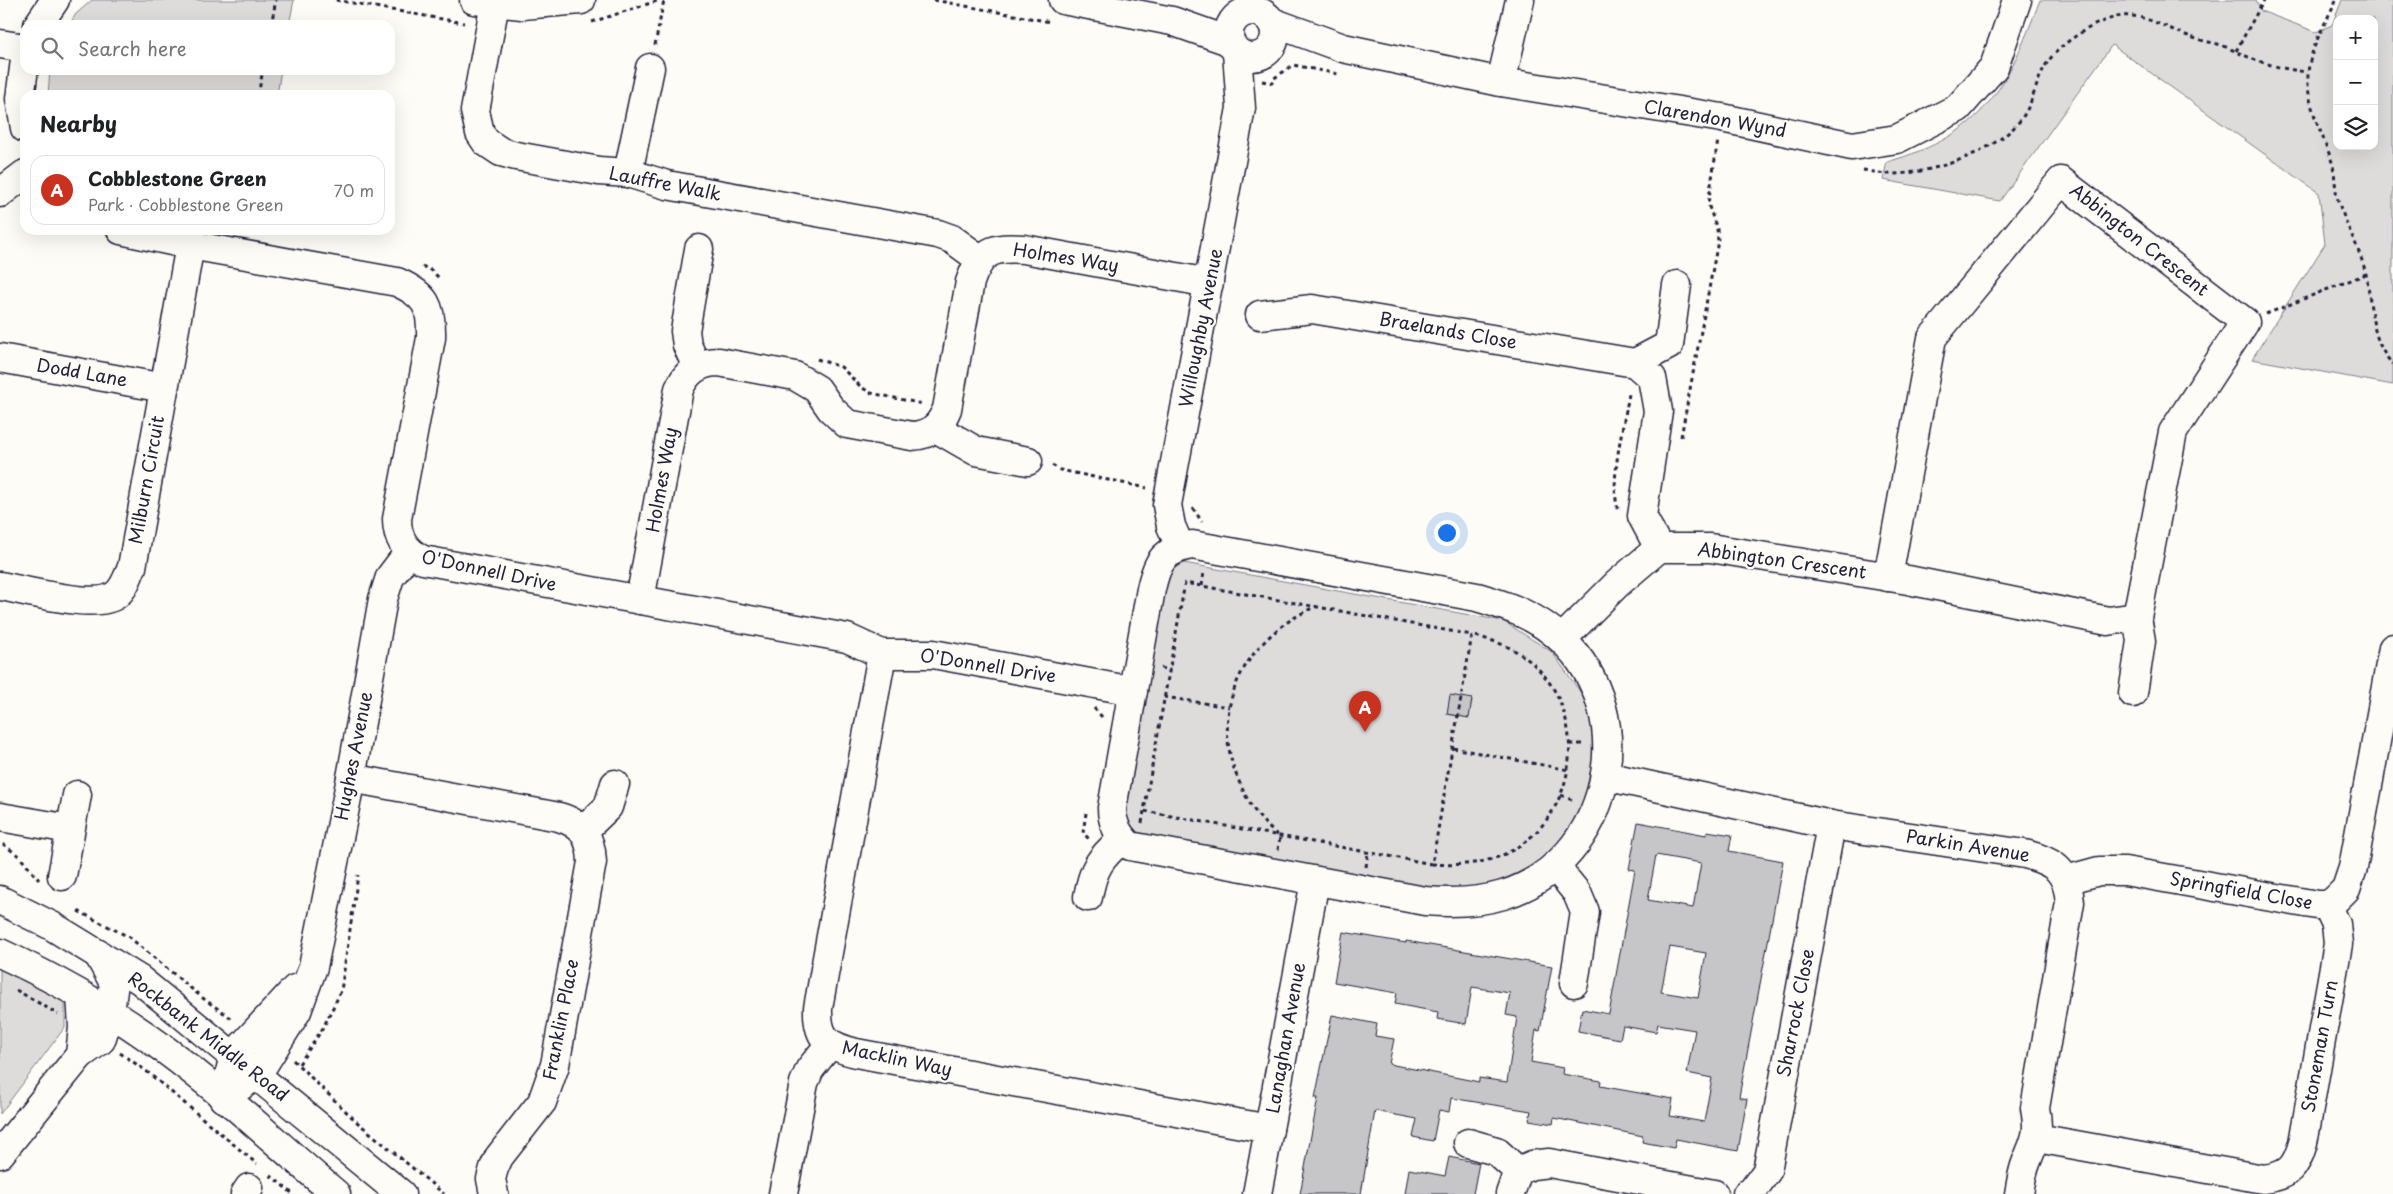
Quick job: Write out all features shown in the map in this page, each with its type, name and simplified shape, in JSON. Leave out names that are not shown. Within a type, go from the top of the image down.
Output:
[{"type":"street","points":[[41,20],[55,0]]},
{"type":"street","points":[[484,2],[550,4],[580,0]]},
{"type":"street","points":[[1063,0],[1172,21],[1236,26]]},
{"type":"street","points":[[1501,82],[1520,0]]},
{"type":"street","name":"Clarendon Wynd","points":[[1269,28],[1343,48],[1501,82],[1722,118],[1852,146],[1897,139],[1958,108],[1994,67],[2017,0]]},
{"type":"street","name":"Lauffre Walk","points":[[484,2],[475,111],[480,133],[486,142],[501,152],[599,171],[628,173],[667,186],[938,234],[952,239],[981,260]]},
{"type":"street","points":[[1256,11],[1269,28],[1250,58],[1236,26],[1243,12],[1256,11]]},
{"type":"street","name":"Willoughby Avenue","points":[[1180,547],[1171,526],[1167,506],[1241,108],[1236,26]]},
{"type":"street","name":"Willoughby Avenue","points":[[1241,108],[1257,80],[1269,28]]},
{"type":"street","points":[[0,44],[19,65],[20,99]]},
{"type":"street","points":[[628,173],[650,68]]},
{"type":"street","points":[[0,193],[20,178]]},
{"type":"street","name":"Abbington Crescent","points":[[1888,577],[1932,338],[2062,181],[2245,322]]},
{"type":"street","name":"O'Donnell Drive","points":[[144,235],[397,282],[420,295],[426,302],[430,313],[431,338],[397,519],[397,531],[409,552],[431,562],[847,638],[882,654],[932,654],[1133,691]]},
{"type":"street","name":"Milburn Circuit","points":[[0,586],[86,602],[96,602],[117,594],[126,583],[132,567],[190,245]]},
{"type":"street","points":[[699,249],[685,331],[687,345],[697,366],[708,362],[719,362],[795,376],[817,389],[839,418],[847,424],[912,436],[922,435],[936,428],[942,421],[947,409],[970,282],[981,260]]},
{"type":"street","name":"Holmes Way","points":[[981,260],[996,249],[1024,249],[1209,283]]},
{"type":"street","points":[[1562,639],[1617,584],[1659,548],[1642,516],[1658,411],[1652,378],[1635,363],[1669,345],[1677,285]]},
{"type":"street","name":"Braelands Close","points":[[1260,315],[1312,308],[1635,363]]},
{"type":"street","points":[[2133,693],[2141,641],[2136,617],[2173,432],[2245,322]]},
{"type":"street","name":"Dodd Lane","points":[[0,358],[164,388]]},
{"type":"street","name":"Holmes Way","points":[[640,600],[679,389],[688,373],[697,366]]},
{"type":"street","points":[[936,428],[976,451],[1028,461]]},
{"type":"street","points":[[1192,545],[1208,547],[1477,598],[1513,607],[1538,621],[1562,639],[1587,673],[1597,694],[1604,715],[1608,746],[1605,776],[1595,809],[1572,849],[1555,866],[1531,882],[1505,895],[1480,901],[1452,903],[1424,901],[1137,848],[1122,839],[1115,827],[1112,808],[1155,572],[1160,561],[1169,552],[1180,547],[1192,545]]},
{"type":"street","name":"Abbington Crescent","points":[[1659,548],[1710,548],[1888,577],[2108,622],[2136,617]]},
{"type":"street","name":"Hughes Avenue","points":[[257,1075],[297,1011],[313,967],[351,778],[386,585],[396,567],[409,552]]},
{"type":"street","name":"Springfield Close","points":[[2066,880],[2099,870],[2125,871],[2296,903],[2327,905],[2334,901],[2346,889],[2353,868],[2393,648]]},
{"type":"street","name":"Macklin Way","points":[[882,654],[818,1008],[818,1021],[822,1034],[830,1044],[856,1053],[1269,1130]]},
{"type":"street","name":"Parkin Avenue","points":[[1605,776],[1831,825],[2025,854],[2045,859],[2054,865],[2066,880]]},
{"type":"street","points":[[351,778],[560,817],[572,821],[584,830],[608,807],[615,784]]},
{"type":"street","points":[[62,876],[77,795]]},
{"type":"street","points":[[0,816],[70,830]]},
{"type":"street","name":"Sharrock Close","points":[[1749,1194],[1767,1171],[1831,825]]},
{"type":"street","name":"Franklin Place","points":[[494,1194],[491,1179],[499,1157],[542,1102],[555,1066],[592,862],[590,839],[584,830]]},
{"type":"street","points":[[1088,897],[1092,875],[1098,864],[1122,839]]},
{"type":"street","points":[[1555,866],[1577,893],[1585,912],[1574,983]]},
{"type":"street","points":[[2018,1194],[2026,1162],[2037,1138],[2038,1125],[2035,1108],[2070,902],[2066,880]]},
{"type":"street","name":"Lanaghan Avenue","points":[[1257,1194],[1315,881]]},
{"type":"street","name":"Rockbank Middle Road","points":[[0,900],[52,926],[140,980],[234,1055],[401,1194]]},
{"type":"street","name":"Stoneman Turn","points":[[2037,1138],[2263,1179],[2280,1186],[2299,1159],[2303,1143],[2338,944],[2336,924],[2327,905]]},
{"type":"street","name":"Rockbank Middle Road","points":[[0,953],[51,977],[110,1012],[165,1050],[336,1194]]},
{"type":"street","points":[[0,1154],[110,1012],[114,984],[98,954]]},
{"type":"street","points":[[223,1098],[234,1055],[313,967]]},
{"type":"street","points":[[81,995],[88,1041]]},
{"type":"street","points":[[784,1194],[804,1083],[810,1069],[830,1044]]},
{"type":"street","points":[[223,1098],[257,1075]]},
{"type":"street","points":[[1468,1143],[1496,1151],[1514,1182],[1532,1164],[1549,1163],[1714,1194]]},
{"type":"path","points":[[272,20],[276,0]]},
{"type":"path","points":[[650,68],[664,0]]},
{"type":"path","points":[[2236,51],[2264,0]]},
{"type":"path","points":[[2336,0],[2314,48],[2308,72],[2308,83],[2316,118],[2335,174],[2338,201],[2359,249],[2366,274],[2378,339],[2382,351],[2393,364]]},
{"type":"path","points":[[259,90],[262,75]]},
{"type":"path","points":[[2245,322],[2366,274]]},
{"type":"path","points":[[1202,586],[1204,566]]},
{"type":"path","points":[[1185,582],[1202,586],[1472,635],[1513,650],[1541,672],[1560,702],[1567,722],[1570,744],[1568,770],[1560,795],[1542,825],[1512,850],[1480,863],[1458,865],[1432,864],[1144,811],[1185,582]]},
{"type":"path","points":[[1280,837],[1263,824],[1251,807],[1234,771],[1228,730],[1229,707],[1240,673],[1260,644],[1298,614],[1317,606]]},
{"type":"path","points":[[1432,864],[1472,635]]},
{"type":"path","points":[[1164,697],[1229,707]]},
{"type":"path","points":[[1452,748],[1568,770]]},
{"type":"path","points":[[8,986],[88,1041],[145,1070],[293,1194]]},
{"type":"shaded area","points":[[92,0],[294,0],[290,20],[72,20],[76,14]]},
{"type":"shaded area","points":[[2040,0],[2256,0],[2261,11],[2316,32],[2332,25],[2333,22],[2333,150],[2378,150],[2378,15],[2336,15],[2342,0],[2393,0],[2393,385],[2252,359],[2325,244],[2319,193],[2112,45],[2000,201],[1883,180],[1887,162],[1920,151],[1970,122],[1988,104],[2016,59]]},
{"type":"shaded area","points":[[50,75],[280,75],[278,90],[48,90]]},
{"type":"shaded area","points":[[1184,563],[1503,621],[1552,652],[1586,700],[1596,745],[1585,805],[1560,846],[1524,874],[1479,889],[1431,890],[1140,836],[1126,823],[1124,805],[1163,588],[1170,570]]},
{"type":"shaded area","points":[[0,967],[65,1000],[65,1027],[0,1114]]},
{"type":"building","points":[[1450,695],[1472,699],[1469,718],[1447,714]]},
{"type":"building","points":[[1638,822],[1706,835],[1707,831],[1732,835],[1729,851],[1783,861],[1739,1097],[1747,1099],[1738,1151],[1676,1139],[1674,1148],[1642,1142],[1643,1136],[1554,1118],[1553,1124],[1529,1120],[1531,1111],[1451,1098],[1449,1112],[1439,1110],[1433,1141],[1413,1137],[1417,1119],[1375,1111],[1361,1194],[1300,1194],[1318,1098],[1315,1098],[1332,1015],[1377,1024],[1375,1036],[1394,1039],[1389,1064],[1479,1082],[1479,1078],[1507,1082],[1517,1017],[1506,1015],[1510,993],[1472,987],[1466,1024],[1437,1019],[1438,1012],[1395,1004],[1397,993],[1334,982],[1343,932],[1552,966],[1540,1031],[1536,1030],[1531,1062],[1563,1068],[1562,1074],[1601,1081],[1600,1086],[1673,1099],[1670,1116],[1704,1122],[1712,1078],[1687,1073],[1695,1030],[1658,1024],[1656,1032],[1623,1026],[1620,1039],[1578,1031],[1582,1009],[1609,1014],[1635,870],[1629,869]],"holes":[[[1656,855],[1701,863],[1693,908],[1648,900]],[[1670,947],[1706,953],[1698,998],[1661,992]]]},
{"type":"building","points":[[1449,1157],[1479,1163],[1473,1194],[1405,1194],[1409,1169],[1445,1176]]},
{"type":"place","name":"Cobblestone Green","points":[[1365,732]]}]
